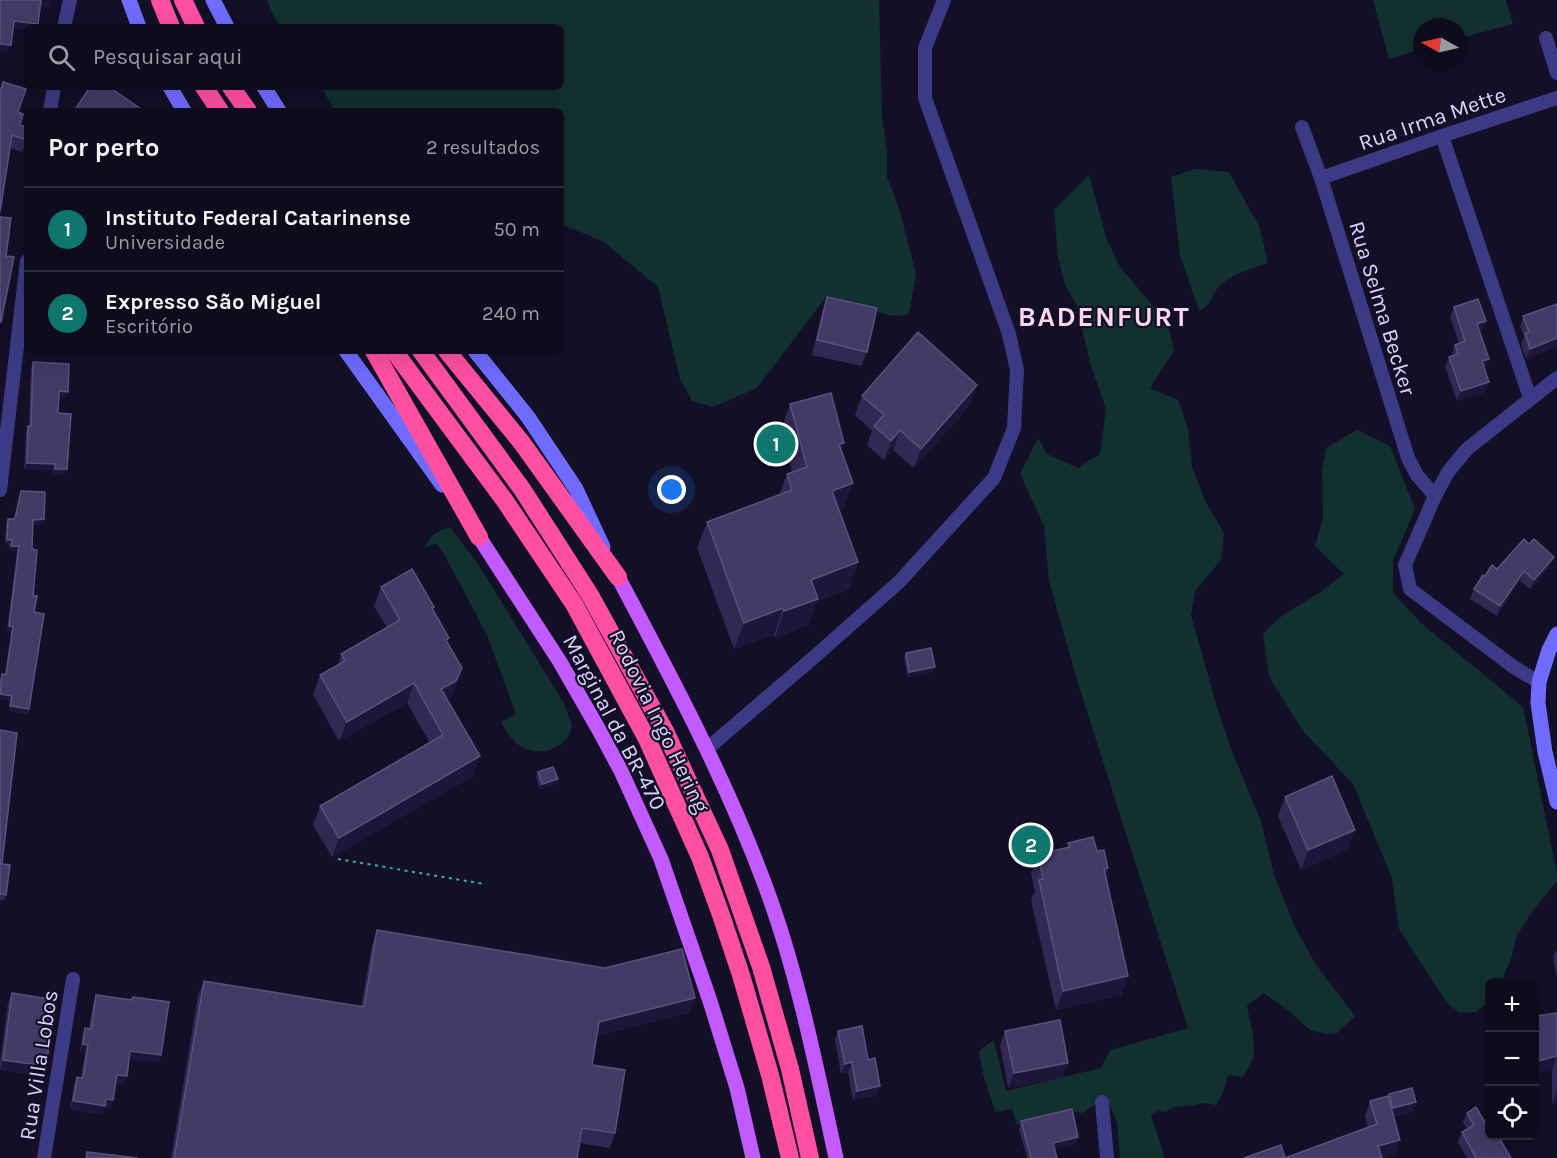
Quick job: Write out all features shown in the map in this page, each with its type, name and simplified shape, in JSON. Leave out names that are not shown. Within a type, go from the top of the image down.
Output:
[{"type":"highway","points":[[160,0],[170,24]]},
{"type":"highway","points":[[183,0],[195,24]]},
{"type":"highway","points":[[206,90],[218,108]]},
{"type":"highway","points":[[233,90],[246,108]]},
{"type":"highway","points":[[376,354],[479,537]]},
{"type":"highway","name":"Rodovia Ingo Hering","points":[[396,354],[505,501],[574,604],[647,739],[700,857],[721,915],[770,1075],[790,1158]]},
{"type":"highway","name":"Rodovia Ingo Hering","points":[[423,354],[522,489],[584,585],[666,731],[720,850],[761,967],[790,1069],[810,1158]]},
{"type":"highway","points":[[449,354],[522,443],[618,577]]},
{"type":"main road","points":[[129,0],[138,24]]},
{"type":"main road","points":[[213,0],[225,24]]},
{"type":"main road","points":[[172,90],[182,108]]},
{"type":"main road","points":[[266,90],[277,108]]},
{"type":"main road","name":"Marginal da BR-470","points":[[348,354],[479,537],[560,662],[621,771],[661,859],[710,1001],[736,1088],[753,1158]]},
{"type":"main road","points":[[477,354],[528,417],[576,489],[618,577],[707,749],[742,825],[766,887],[785,946],[807,1026],[836,1158]]},
{"type":"main road","points":[[1557,634],[1549,650],[1539,682],[1538,702],[1557,802]]},
{"type":"street","points":[[65,24],[70,0]]},
{"type":"street","points":[[707,749],[899,582],[994,478],[1014,428],[1017,370],[1009,334],[925,98],[925,48],[944,0]]},
{"type":"street","points":[[1546,38],[1557,73]]},
{"type":"street","points":[[51,108],[56,90]]},
{"type":"street","name":"Rua Irma Mette","points":[[1321,178],[1557,98]]},
{"type":"street","name":"Rua Selma Becker","points":[[1302,127],[1321,178],[1408,458],[1417,475],[1435,496]]},
{"type":"street","points":[[1442,136],[1530,398]]},
{"type":"street","points":[[1,481],[24,286]]},
{"type":"street","points":[[1539,682],[1515,668],[1410,589],[1405,565],[1448,472],[1467,449],[1557,378]]},
{"type":"street","name":"Rua Villa Lobos","points":[[44,1158],[73,979]]},
{"type":"street","points":[[1102,1102],[1107,1158]]},
{"type":"path","points":[[338,860],[484,884]]},
{"type":"green space","points":[[267,0],[879,0],[882,116],[887,151],[887,177],[899,208],[916,274],[909,314],[889,315],[826,297],[757,388],[713,407],[692,401],[680,379],[658,287],[604,242],[564,225],[564,108],[333,108],[323,90],[564,90],[564,24],[279,24]]},
{"type":"green space","points":[[1373,0],[1506,0],[1513,24],[1467,37],[1467,18],[1413,18],[1413,52],[1389,59]]},
{"type":"green space","points":[[1195,169],[1229,172],[1260,228],[1268,263],[1241,273],[1221,284],[1209,304],[1199,311],[1180,255],[1171,177]]},
{"type":"green space","points":[[1089,175],[1107,240],[1120,267],[1154,307],[1166,313],[1174,351],[1150,388],[1178,400],[1188,429],[1192,466],[1205,501],[1224,533],[1221,560],[1195,591],[1191,615],[1217,707],[1231,749],[1261,821],[1274,875],[1295,927],[1316,965],[1355,1016],[1336,1034],[1310,1030],[1289,1011],[1263,993],[1247,1006],[1253,1034],[1254,1057],[1243,1077],[1228,1075],[1223,1093],[1216,1105],[1205,1103],[1175,1107],[1151,1115],[1165,1158],[1120,1158],[1117,1123],[1108,1101],[1094,1105],[1083,1113],[1066,1110],[1017,1125],[1012,1109],[995,1112],[983,1074],[979,1051],[994,1040],[1006,1091],[1101,1068],[1110,1050],[1188,1028],[1076,677],[1049,581],[1044,526],[1020,474],[1038,438],[1047,454],[1078,468],[1100,454],[1106,409],[1090,363],[1077,306],[1065,285],[1058,257],[1054,210]]},
{"type":"green space","points":[[1357,430],[1390,446],[1415,509],[1393,561],[1393,593],[1421,623],[1523,707],[1557,881],[1534,909],[1516,937],[1511,959],[1503,978],[1485,978],[1485,1005],[1477,1012],[1460,1013],[1447,1003],[1399,929],[1392,878],[1353,784],[1303,731],[1269,677],[1263,633],[1283,615],[1319,593],[1344,574],[1315,546],[1323,518],[1322,472],[1326,448]]},
{"type":"green space","points":[[450,527],[478,564],[564,703],[572,725],[568,737],[556,748],[535,751],[521,746],[515,742],[501,722],[516,714],[487,635],[444,554],[436,543],[424,548],[434,534]]},
{"type":"building","points":[[0,0],[41,0],[38,24],[14,21],[11,45],[0,44]]},
{"type":"building","points":[[3,82],[26,90],[18,112],[23,114],[20,125],[24,126],[24,139],[12,135],[0,212],[0,93]]},
{"type":"building","points":[[88,90],[113,90],[140,108],[76,108]]},
{"type":"building","points":[[0,217],[11,218],[6,256],[14,257],[1,322],[0,322]]},
{"type":"building","points":[[827,297],[877,308],[867,352],[817,340]]},
{"type":"building","points":[[1478,299],[1486,321],[1477,324],[1489,359],[1482,361],[1489,382],[1461,391],[1449,357],[1458,354],[1455,345],[1465,341],[1454,307]]},
{"type":"building","points":[[1557,304],[1557,338],[1530,349],[1525,333],[1529,332],[1523,316]]},
{"type":"building","points":[[918,332],[977,385],[921,449],[900,430],[891,441],[874,426],[884,415],[862,396]]},
{"type":"building","points":[[33,362],[69,364],[68,392],[59,391],[58,413],[71,414],[67,469],[55,469],[55,464],[27,463]]},
{"type":"building","points":[[831,393],[844,443],[839,444],[853,483],[832,491],[858,562],[811,580],[818,599],[784,611],[783,608],[744,623],[707,522],[792,490],[787,474],[807,467],[790,404]]},
{"type":"building","points":[[21,491],[45,492],[44,519],[33,520],[32,549],[37,550],[33,596],[37,596],[34,612],[44,614],[29,709],[10,706],[12,696],[0,694],[2,674],[6,675],[13,627],[9,626],[19,546],[11,546],[12,540],[7,540],[8,519],[15,519]]},
{"type":"building","points":[[1524,539],[1529,544],[1534,539],[1554,557],[1534,580],[1524,571],[1500,606],[1474,589],[1492,565],[1497,569]]},
{"type":"building","points":[[412,569],[434,607],[432,608],[449,638],[446,640],[462,668],[456,681],[441,689],[480,756],[339,838],[320,806],[443,735],[414,683],[347,722],[320,675],[345,661],[341,654],[400,620],[381,587]]},
{"type":"building","points":[[931,648],[935,667],[909,672],[906,653]]},
{"type":"building","points":[[0,730],[17,733],[2,864],[10,865],[6,895],[0,894]]},
{"type":"building","points":[[553,767],[558,779],[542,784],[538,772]]},
{"type":"building","points":[[1332,776],[1355,830],[1308,850],[1285,797]]},
{"type":"building","points":[[1093,837],[1097,851],[1104,850],[1108,868],[1104,869],[1128,976],[1063,991],[1039,880],[1043,879],[1038,854],[1070,847],[1068,843]]},
{"type":"building","points":[[377,930],[605,968],[682,949],[695,998],[599,1022],[592,1065],[625,1070],[615,1133],[582,1128],[577,1158],[174,1158],[204,981],[364,1007]]},
{"type":"building","points":[[12,993],[56,1000],[46,1066],[3,1060]]},
{"type":"building","points":[[96,995],[169,1002],[161,1055],[130,1051],[127,1076],[117,1075],[113,1100],[106,1099],[105,1106],[73,1101],[77,1077],[83,1078],[88,1045],[83,1044],[85,1028],[91,1029]]},
{"type":"building","points":[[1557,1013],[1557,1056],[1539,1061],[1539,1016]]},
{"type":"building","points":[[1060,1020],[1068,1063],[1014,1073],[1005,1031]]},
{"type":"building","points":[[862,1026],[868,1060],[875,1058],[880,1086],[857,1091],[852,1062],[845,1064],[838,1031]]},
{"type":"building","points":[[1412,1088],[1416,1102],[1393,1108],[1389,1094]]},
{"type":"building","points":[[1388,1096],[1400,1140],[1378,1146],[1382,1158],[1285,1158],[1377,1124],[1370,1101]]},
{"type":"building","points":[[1476,1107],[1485,1122],[1485,1140],[1500,1140],[1511,1158],[1476,1158],[1462,1132],[1474,1125],[1467,1113]]},
{"type":"building","points":[[1072,1109],[1078,1137],[1053,1143],[1057,1158],[1031,1158],[1021,1121]]},
{"type":"building","points":[[1281,1145],[1285,1158],[1244,1158]]},
{"type":"building","points":[[87,1152],[138,1158],[86,1158]]},
{"type":"place","name":"Instituto Federal Catarinense","points":[[776,444]]},
{"type":"place","name":"Expresso São Miguel","points":[[1031,845]]},
{"type":"district","name":"BADENFURT","points":[[1104,316]]}]
